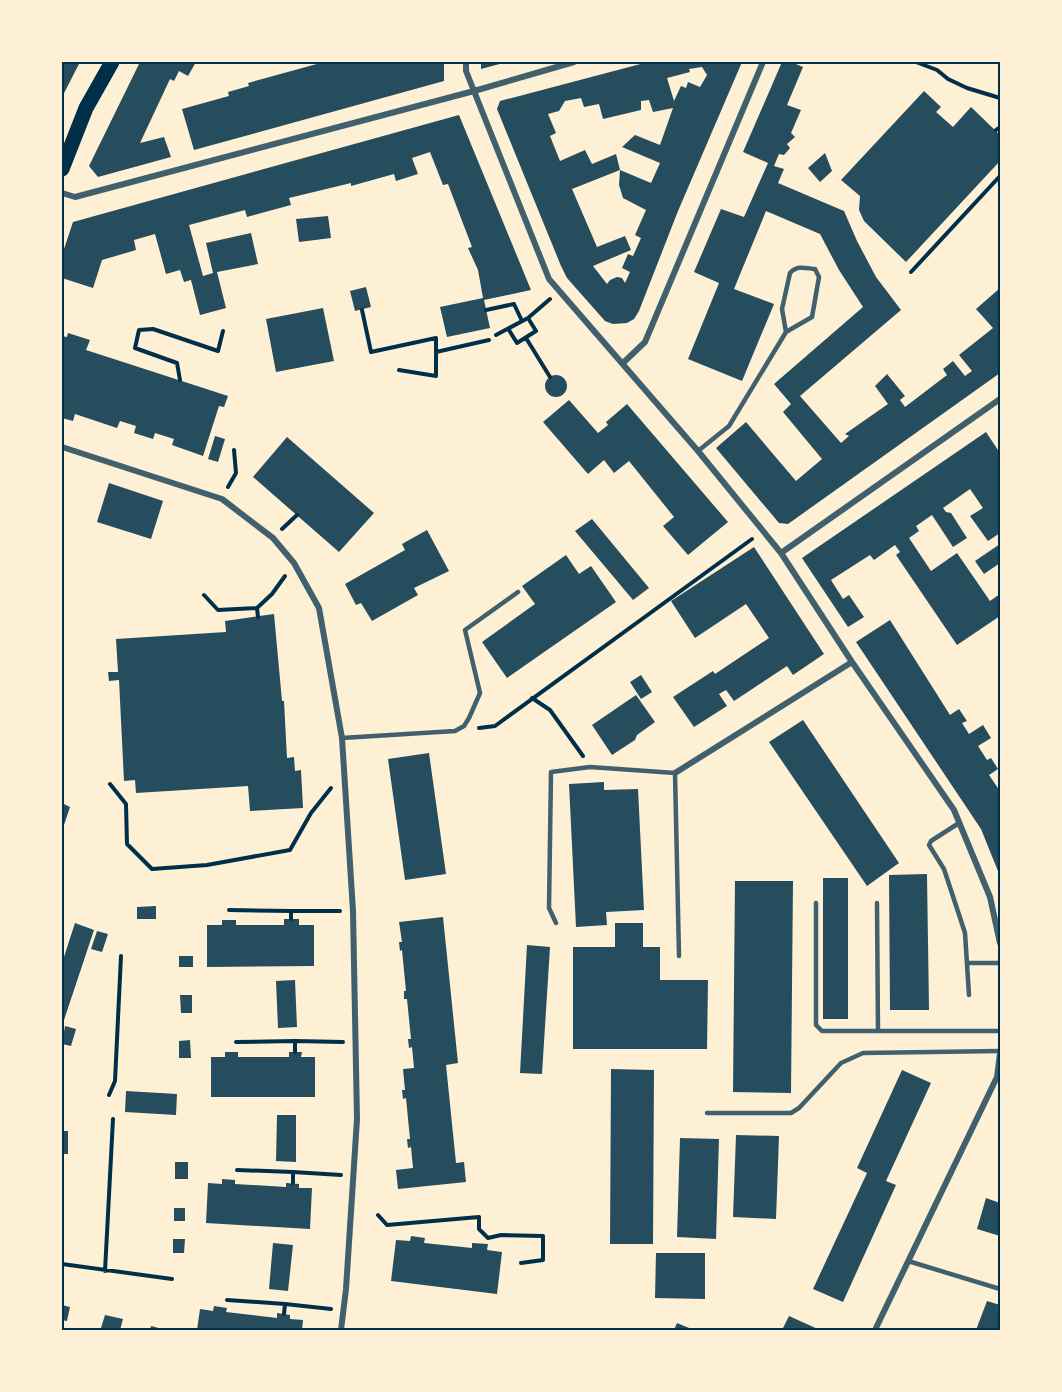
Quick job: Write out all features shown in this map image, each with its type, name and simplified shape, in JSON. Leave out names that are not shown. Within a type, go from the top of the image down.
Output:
[{"type":"main road","points":[[62,169],[86,108],[112,62]]},
{"type":"street","points":[[466,62],[466,71],[549,279],[698,451],[781,553],[852,662],[954,810],[990,897],[1000,943]]},
{"type":"street","points":[[62,193],[75,197],[474,91],[574,62]]},
{"type":"street","points":[[623,363],[645,342],[763,62]]},
{"type":"street","points":[[781,553],[1000,401]]},
{"type":"street","points":[[62,447],[222,499],[273,538],[294,563],[319,608],[342,738],[353,910],[357,1119],[341,1330]]},
{"type":"street","points":[[675,773],[852,662]]},
{"type":"street","points":[[875,1330],[999,1076],[1000,1052]]},
{"type":"lane","points":[[698,451],[729,426],[786,332],[812,317],[819,277],[815,269],[800,267],[790,273],[782,309],[786,332]]},
{"type":"lane","points":[[342,738],[455,731],[464,726],[480,693],[465,630],[518,592]]},
{"type":"lane","points":[[556,923],[549,908],[551,772],[590,767],[675,773],[679,956]]},
{"type":"lane","points":[[959,823],[931,841],[929,845],[944,869],[964,933],[969,995]]},
{"type":"lane","points":[[816,903],[816,1025],[818,1029],[822,1031],[1000,1031]]},
{"type":"lane","points":[[877,903],[878,1031]]},
{"type":"lane","points":[[967,963],[1000,963]]},
{"type":"lane","points":[[707,1113],[791,1113],[799,1108],[841,1063],[863,1053],[1000,1052]]},
{"type":"lane","points":[[909,1261],[1000,1289]]},
{"type":"path","points":[[916,62],[937,70],[948,79],[967,88],[1000,98]]},
{"type":"path","points":[[911,272],[1000,176]]},
{"type":"path","points":[[496,335],[528,318],[559,291]]},
{"type":"path","points":[[486,310],[514,303],[522,321]]},
{"type":"path","points":[[362,310],[371,352],[436,338],[436,376],[399,370]]},
{"type":"path","points":[[508,330],[517,343],[526,338],[536,331],[528,318]]},
{"type":"path","points":[[180,381],[177,363],[135,348],[139,330],[153,329],[218,351],[223,331]]},
{"type":"path","points":[[526,338],[550,377]]},
{"type":"path","points":[[436,352],[489,340]]},
{"type":"path","points":[[222,499],[236,473],[234,450]]},
{"type":"path","points":[[273,538],[297,515]]},
{"type":"path","points":[[455,731],[495,726],[744,545]]},
{"type":"path","points":[[204,596],[218,609],[257,608],[272,594],[294,563]]},
{"type":"path","points":[[257,608],[258,617]]},
{"type":"path","points":[[532,698],[550,710],[590,767]]},
{"type":"path","points":[[110,784],[126,804],[127,844],[152,869],[207,865],[290,850],[311,813],[344,771]]},
{"type":"path","points":[[229,910],[353,910]]},
{"type":"path","points":[[291,911],[291,919]]},
{"type":"path","points":[[109,1095],[115,1081],[121,956]]},
{"type":"path","points":[[295,1041],[295,1052]]},
{"type":"path","points":[[236,1042],[355,1042]]},
{"type":"path","points":[[105,1271],[113,1119]]},
{"type":"path","points":[[237,1170],[354,1176]]},
{"type":"path","points":[[293,1172],[293,1183]]},
{"type":"path","points":[[378,1215],[387,1225],[479,1217],[479,1229],[488,1238],[501,1235],[543,1236],[543,1260],[521,1263]]},
{"type":"path","points":[[62,1264],[172,1280]]},
{"type":"path","points":[[227,1300],[343,1311]]},
{"type":"path","points":[[284,1314],[285,1304]]},
{"type":"building","points":[[62,62],[80,62],[62,97]]},
{"type":"building","points":[[140,62],[196,62],[188,76],[179,71],[174,81],[170,79],[140,143],[164,137],[171,157],[98,177],[89,166]]},
{"type":"building","points":[[324,62],[444,62],[444,81],[194,150],[182,109],[229,96],[228,92],[249,86],[248,83]]},
{"type":"building","points":[[481,62],[507,62],[481,69]]},
{"type":"building","points":[[648,62],[742,62],[634,319],[627,323],[613,324],[605,321],[567,278],[497,109],[500,101]],"holes":[[[702,67],[707,75],[700,87],[688,82],[686,88],[681,86],[674,101],[667,78],[690,72],[689,69]],[[581,98],[584,107],[599,104],[603,119],[641,110],[641,101],[649,100],[653,112],[673,108],[660,145],[635,135],[622,147],[660,163],[651,183],[620,170],[616,154],[592,164],[585,150],[560,161],[550,136],[556,133],[548,114],[559,111],[565,101]],[[620,170],[619,185],[623,198],[646,210],[635,235],[641,238],[633,256],[628,254],[622,268],[630,272],[625,283],[622,278],[617,277],[607,284],[593,266],[631,250],[625,236],[597,247],[572,189]]]},
{"type":"building","points":[[782,62],[791,62],[803,67],[787,105],[801,110],[791,133],[795,137],[787,144],[790,148],[784,155],[779,154],[774,166],[784,169],[778,183],[844,211],[876,277],[901,310],[800,396],[841,443],[849,436],[845,434],[888,404],[875,386],[887,374],[905,396],[900,400],[905,407],[947,375],[943,369],[953,361],[965,376],[972,371],[959,355],[993,328],[976,309],[1000,288],[1000,373],[788,524],[779,523],[716,448],[746,422],[796,481],[822,459],[783,412],[791,404],[774,384],[863,307],[839,270],[820,234],[766,211],[734,289],[774,304],[742,381],[688,359],[719,283],[694,272],[721,209],[744,217],[768,163],[743,152]]},
{"type":"building","points":[[924,91],[941,107],[936,112],[953,127],[971,107],[1000,135],[1000,161],[906,262],[864,221],[859,210],[860,196],[841,180]]},
{"type":"building","points":[[459,115],[531,290],[484,300],[490,328],[447,337],[440,307],[483,298],[478,270],[468,248],[472,247],[448,184],[443,185],[430,152],[412,158],[418,174],[396,181],[394,174],[351,186],[351,183],[289,198],[291,205],[247,217],[245,210],[189,225],[203,276],[213,273],[206,243],[251,233],[258,264],[217,272],[226,308],[200,315],[191,280],[184,282],[180,270],[166,274],[155,234],[134,240],[136,250],[102,260],[93,288],[62,278],[62,255],[73,222]]},
{"type":"building","points":[[825,153],[832,171],[820,182],[808,168]]},
{"type":"building","points":[[328,216],[331,238],[299,242],[296,219]]},
{"type":"building","points":[[366,287],[371,307],[355,311],[350,291]]},
{"type":"building","points":[[323,308],[334,361],[276,372],[266,319]]},
{"type":"building","points":[[68,333],[90,340],[86,350],[228,396],[224,407],[219,406],[203,456],[172,445],[174,439],[155,433],[153,439],[134,433],[136,426],[120,421],[117,428],[75,414],[73,421],[62,418],[62,336],[67,337]]},
{"type":"building","points":[[556,375],[564,378],[567,386],[564,394],[556,397],[548,394],[545,386],[548,378]]},
{"type":"building","points":[[569,400],[598,433],[608,425],[606,422],[627,404],[728,522],[688,555],[663,526],[674,517],[629,461],[614,473],[604,460],[588,474],[543,422]]},
{"type":"building","points":[[986,432],[1000,453],[1000,533],[988,541],[970,516],[983,508],[970,489],[943,508],[946,512],[951,513],[967,538],[953,547],[932,515],[916,526],[919,531],[909,538],[931,571],[957,553],[990,601],[1000,594],[1000,616],[957,645],[896,555],[900,552],[895,545],[874,560],[870,555],[831,580],[843,599],[849,595],[864,617],[848,627],[802,558]]},
{"type":"building","points":[[215,436],[225,439],[218,462],[208,459]]},
{"type":"building","points":[[287,437],[374,513],[339,552],[253,477]]},
{"type":"building","points":[[109,483],[163,501],[151,539],[97,522]]},
{"type":"building","points":[[592,519],[649,588],[633,600],[575,531]]},
{"type":"building","points":[[427,530],[449,571],[414,588],[418,595],[372,621],[361,603],[356,605],[345,584],[405,550],[402,544]]},
{"type":"building","points":[[1000,544],[1000,563],[984,574],[975,561]]},
{"type":"building","points":[[754,547],[824,654],[793,675],[787,666],[734,701],[726,690],[719,694],[727,706],[694,727],[673,697],[713,671],[715,674],[769,638],[746,604],[695,638],[671,601]]},
{"type":"building","points":[[566,555],[579,574],[591,566],[616,602],[507,678],[482,642],[535,604],[522,586]]},
{"type":"building","points":[[274,614],[282,701],[284,701],[287,758],[294,757],[295,771],[301,770],[303,808],[250,811],[248,786],[136,793],[135,780],[124,781],[119,680],[109,681],[108,672],[118,672],[116,639],[226,632],[225,621]]},
{"type":"building","points":[[890,620],[950,715],[959,709],[967,721],[962,723],[969,734],[983,725],[991,738],[978,746],[987,760],[991,758],[998,769],[989,775],[1000,791],[1000,876],[981,829],[856,642]]},
{"type":"building","points":[[641,675],[652,692],[641,699],[630,682]]},
{"type":"building","points":[[636,695],[655,722],[637,735],[635,740],[612,755],[592,725]]},
{"type":"building","points":[[803,720],[899,863],[867,886],[769,742]]},
{"type":"building","points":[[429,753],[446,874],[405,880],[388,759]]},
{"type":"building","points":[[604,782],[604,790],[638,789],[644,910],[606,912],[607,925],[576,927],[569,784]]},
{"type":"building","points":[[62,803],[70,807],[62,831]]},
{"type":"building","points":[[927,874],[929,1010],[890,1010],[889,875]]},
{"type":"building","points":[[823,878],[848,878],[848,1019],[823,1019]]},
{"type":"building","points":[[735,881],[793,881],[791,1093],[733,1092]]},
{"type":"building","points":[[156,906],[156,919],[137,919],[137,907]]},
{"type":"building","points":[[443,917],[458,1063],[446,1065],[456,1163],[464,1162],[466,1182],[398,1189],[396,1170],[413,1168],[411,1147],[408,1148],[407,1139],[410,1139],[406,1098],[403,1099],[402,1090],[405,1090],[403,1069],[414,1068],[412,1047],[409,1048],[408,1039],[411,1039],[407,999],[404,999],[404,991],[406,991],[402,950],[400,951],[399,942],[402,942],[399,922]]},
{"type":"building","points":[[284,919],[299,919],[299,925],[314,925],[314,966],[207,967],[207,925],[222,925],[222,920],[236,920],[236,925],[284,925]]},
{"type":"building","points":[[75,923],[94,930],[62,1026],[62,963]]},
{"type":"building","points":[[615,923],[643,923],[643,947],[660,947],[660,980],[708,980],[707,1049],[573,1049],[573,947],[615,947]]},
{"type":"building","points":[[97,931],[108,934],[102,952],[91,949]]},
{"type":"building","points":[[527,945],[550,947],[542,1074],[520,1073]]},
{"type":"building","points":[[179,956],[193,956],[193,967],[179,967]]},
{"type":"building","points":[[295,980],[297,1027],[278,1028],[276,981]]},
{"type":"building","points":[[180,995],[192,995],[192,1013],[181,1013]]},
{"type":"building","points":[[65,1026],[76,1029],[71,1046],[62,1044]]},
{"type":"building","points":[[190,1040],[191,1058],[179,1058],[179,1041]]},
{"type":"building","points":[[225,1052],[238,1052],[238,1057],[289,1057],[289,1052],[302,1052],[301,1057],[315,1057],[315,1097],[211,1097],[211,1057],[225,1057]]},
{"type":"building","points":[[611,1069],[654,1070],[653,1244],[610,1244]]},
{"type":"building","points":[[902,1070],[931,1083],[886,1181],[896,1185],[843,1302],[813,1289],[867,1173],[857,1168]]},
{"type":"building","points":[[126,1091],[177,1094],[176,1115],[125,1112]]},
{"type":"building","points":[[277,1115],[296,1115],[296,1162],[276,1161]]},
{"type":"building","points":[[62,1131],[68,1131],[68,1154],[62,1154]]},
{"type":"building","points":[[736,1135],[779,1136],[776,1219],[733,1217]]},
{"type":"building","points":[[680,1138],[719,1139],[716,1239],[677,1237]]},
{"type":"building","points":[[175,1162],[188,1162],[188,1179],[175,1179]]},
{"type":"building","points":[[222,1179],[235,1180],[235,1184],[286,1187],[286,1183],[299,1184],[299,1188],[312,1188],[310,1229],[206,1223],[208,1183],[222,1184]]},
{"type":"building","points":[[986,1198],[1000,1203],[1000,1236],[977,1229]]},
{"type":"building","points":[[174,1208],[185,1208],[185,1221],[174,1221]]},
{"type":"building","points":[[411,1236],[425,1238],[424,1243],[472,1248],[472,1243],[488,1244],[487,1250],[502,1252],[497,1294],[391,1281],[396,1240],[410,1241]]},
{"type":"building","points":[[173,1239],[185,1239],[184,1253],[173,1253]]},
{"type":"building","points":[[273,1243],[293,1245],[288,1291],[269,1289]]},
{"type":"building","points":[[656,1253],[705,1253],[705,1299],[655,1298]]},
{"type":"building","points":[[987,1301],[1000,1305],[1000,1330],[976,1330]]},
{"type":"building","points":[[62,1305],[70,1307],[67,1321],[62,1320]]},
{"type":"building","points":[[214,1306],[227,1308],[226,1312],[277,1318],[277,1313],[290,1315],[290,1319],[303,1320],[302,1330],[197,1330],[200,1309],[213,1311]]},
{"type":"building","points":[[105,1315],[123,1319],[120,1330],[101,1328]]},
{"type":"building","points":[[789,1316],[820,1330],[782,1330]]},
{"type":"building","points":[[677,1323],[694,1330],[674,1330]]},
{"type":"building","points":[[151,1326],[166,1330],[150,1330]]}]
